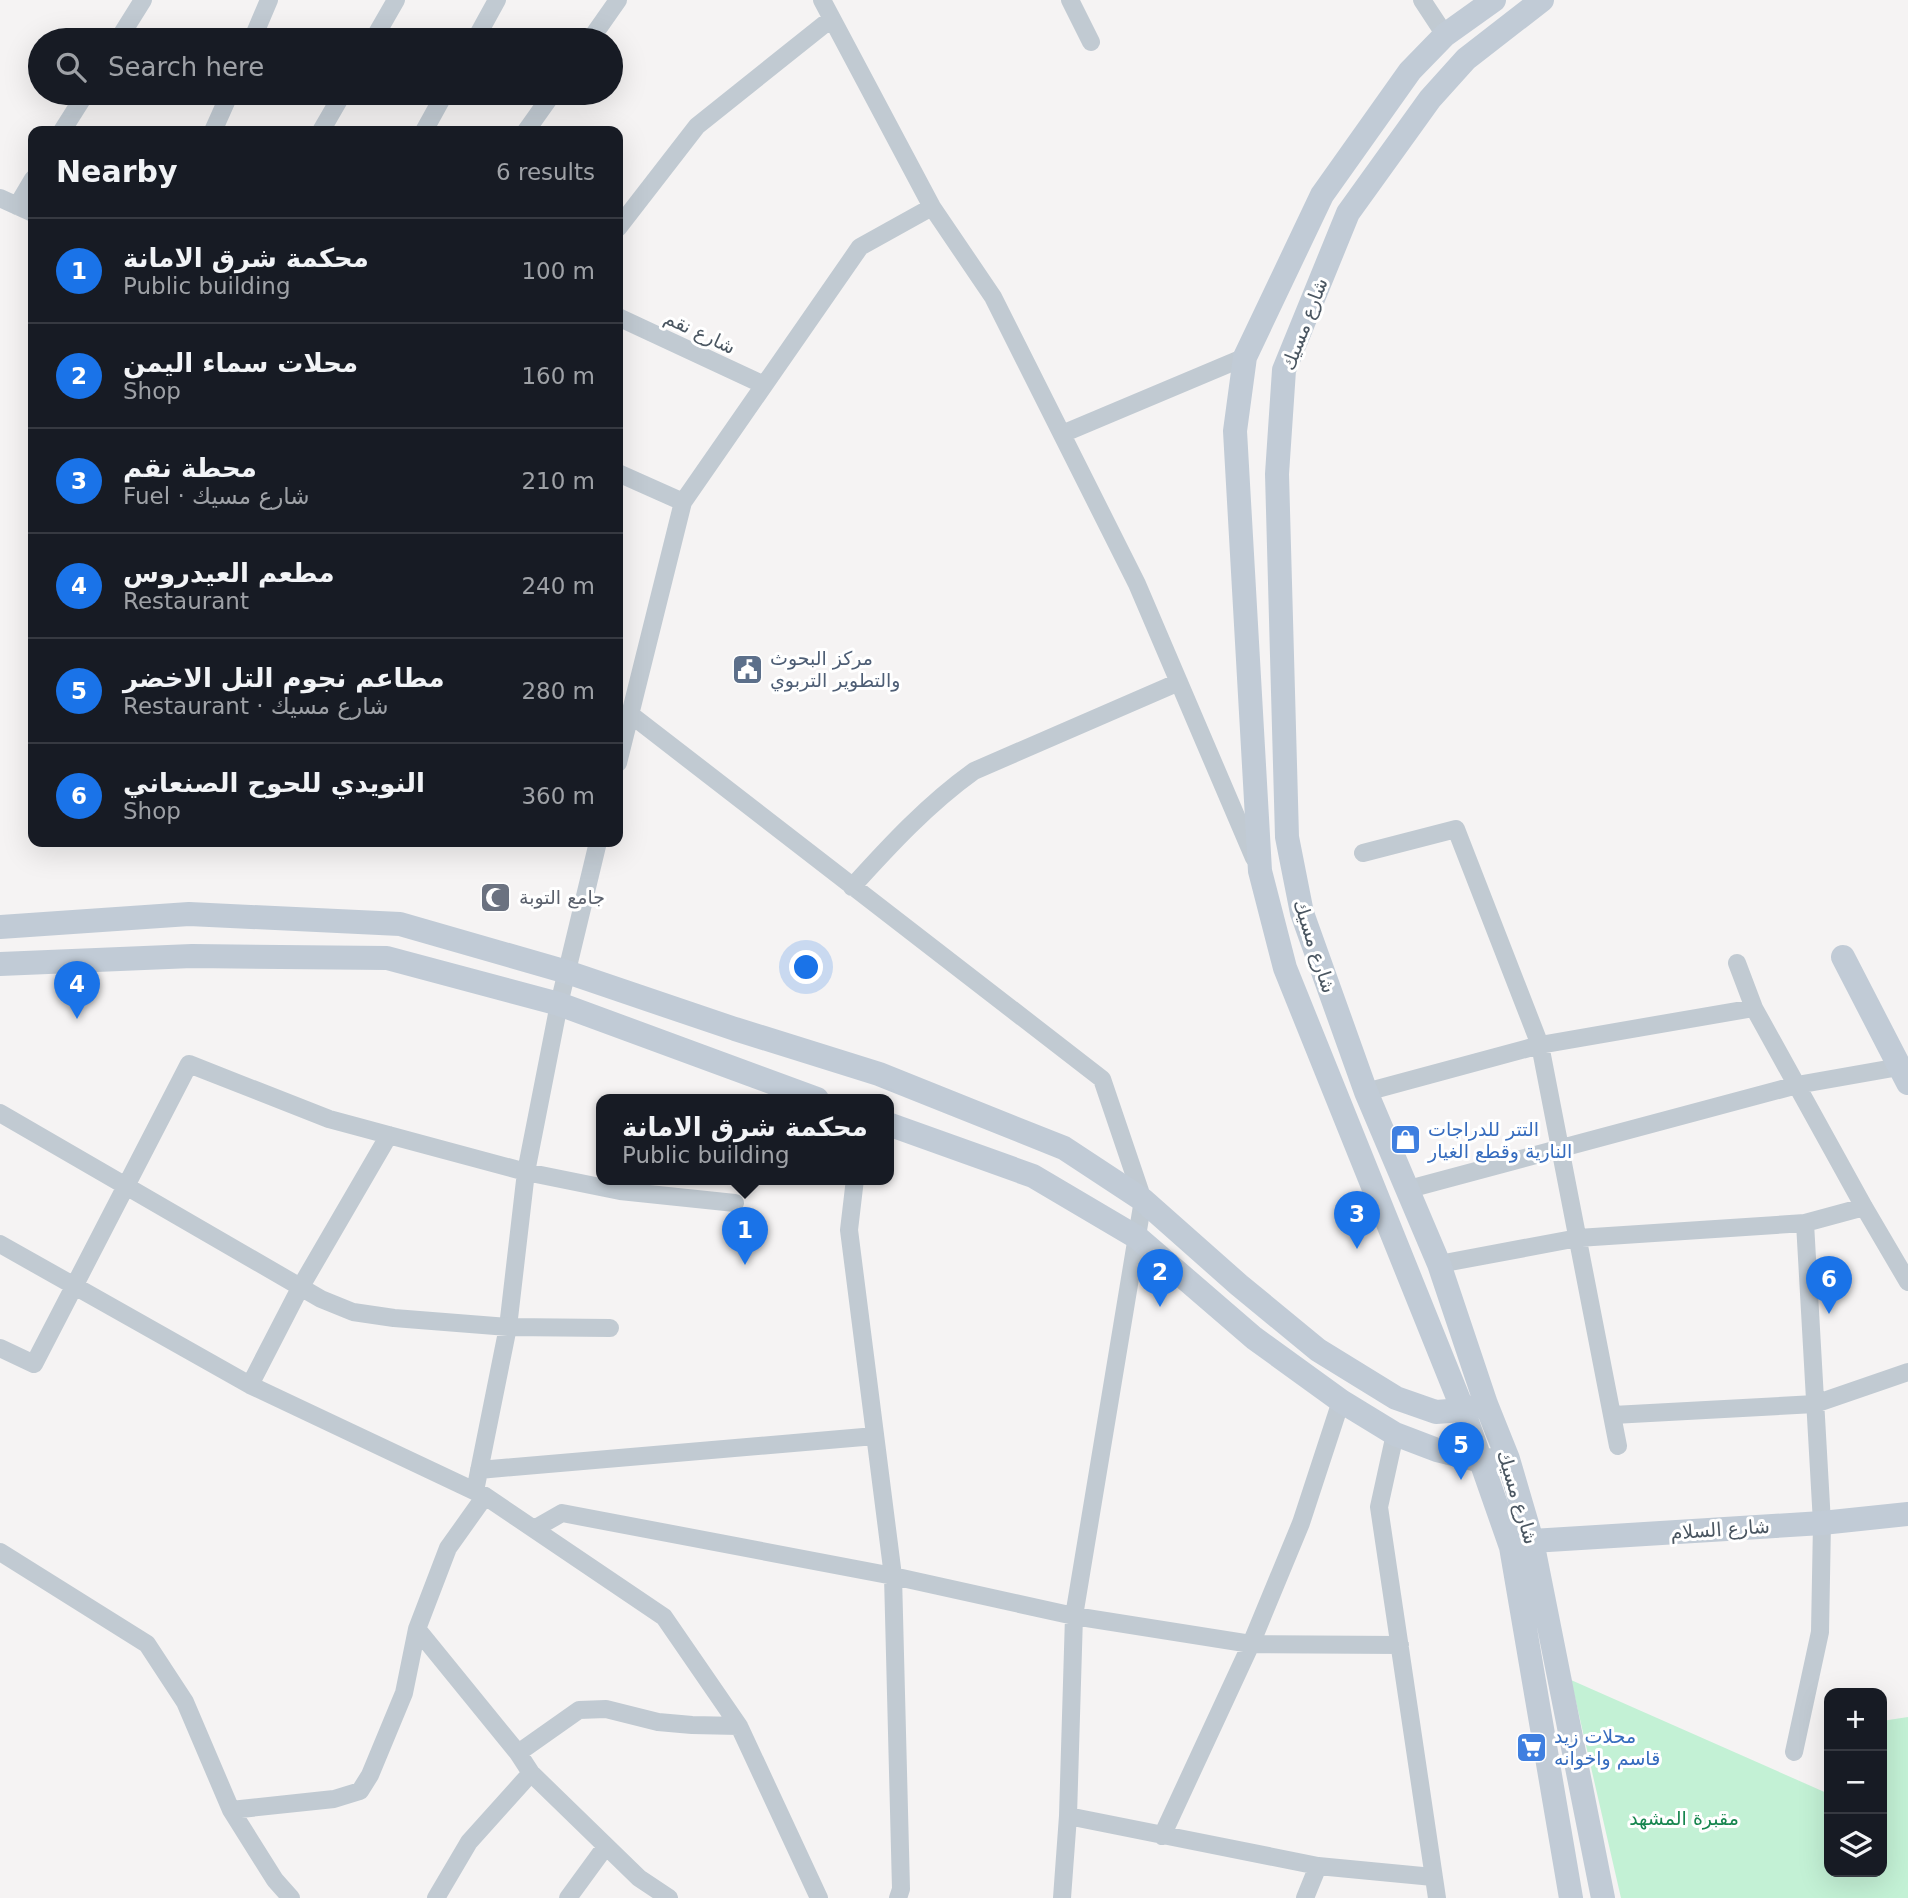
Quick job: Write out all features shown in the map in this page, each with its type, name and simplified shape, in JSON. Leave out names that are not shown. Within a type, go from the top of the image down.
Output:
[{"type":"street","points":[[126,28],[143,0]]},
{"type":"street","points":[[257,28],[269,0]]},
{"type":"street","points":[[380,28],[396,0]]},
{"type":"street","points":[[482,28],[497,0]]},
{"type":"street","points":[[598,28],[618,0]]},
{"type":"street","points":[[822,0],[932,207],[993,298],[1062,434],[1137,584],[1260,871]]},
{"type":"street","points":[[1070,0],[1091,42]]},
{"type":"street","points":[[1422,0],[1445,35]]},
{"type":"street","name":"شارع مسيك","points":[[1494,0],[1445,35],[1410,71],[1322,195],[1245,357],[1235,430],[1260,871],[1285,968],[1474,1407],[1508,1459],[1532,1541],[1603,1898]]},
{"type":"street","name":"شارع مسيك","points":[[1542,0],[1466,60],[1439,89],[1348,213],[1284,370],[1277,474],[1287,837],[1302,913],[1366,1093],[1439,1264],[1474,1407],[1482,1461],[1511,1546],[1571,1898]]},
{"type":"street","points":[[623,222],[697,126],[831,19]]},
{"type":"street","points":[[65,126],[78,105]]},
{"type":"street","points":[[216,126],[225,105]]},
{"type":"street","points":[[324,126],[336,105]]},
{"type":"street","points":[[427,126],[438,105]]},
{"type":"street","points":[[530,126],[544,105]]},
{"type":"street","points":[[17,206],[28,187]]},
{"type":"street","points":[[623,743],[683,502],[860,247],[932,207]]},
{"type":"street","name":"شارع نقم","points":[[623,319],[764,385]]},
{"type":"street","points":[[1062,434],[1245,357]]},
{"type":"street","points":[[623,475],[683,502]]},
{"type":"street","points":[[852,887],[894,841],[948,790],[974,771],[1179,682]]},
{"type":"street","points":[[630,714],[1102,1079],[1143,1200],[1074,1616],[1068,1816],[1062,1898]]},
{"type":"street","points":[[1363,853],[1456,829],[1540,1045],[1618,1446]]},
{"type":"street","points":[[231,1810],[334,1799],[360,1791],[370,1775],[404,1693],[417,1629],[448,1548],[480,1493],[480,1470],[508,1327],[526,1172],[559,1004],[597,847]]},
{"type":"street","points":[[0,927],[189,914],[400,924],[567,972],[879,1074],[1064,1148],[1143,1200],[1238,1285],[1318,1350],[1396,1398],[1436,1412],[1474,1407]]},
{"type":"street","points":[[0,964],[192,956],[387,958],[559,1004],[803,1094]]},
{"type":"street","points":[[1409,1189],[1797,1085],[1903,1075],[1843,957]]},
{"type":"street","points":[[1737,963],[1754,1008],[1908,1282]]},
{"type":"street","points":[[1366,1093],[1540,1045],[1754,1008]]},
{"type":"street","points":[[0,1348],[34,1364],[189,1064],[329,1119],[526,1172],[620,1191],[735,1203]]},
{"type":"street","points":[[0,1113],[321,1299],[353,1312],[508,1327],[610,1328]]},
{"type":"street","points":[[894,1126],[1032,1176],[1138,1238],[1254,1338],[1341,1401],[1395,1434],[1437,1450],[1482,1461],[1508,1459]]},
{"type":"street","points":[[250,1384],[300,1287],[389,1135]]},
{"type":"street","points":[[854,1185],[849,1230],[893,1576],[901,1889],[898,1898]]},
{"type":"street","points":[[1439,1264],[1578,1238],[1805,1223],[1864,1207]]},
{"type":"street","points":[[1794,1752],[1820,1632],[1822,1523],[1805,1223]]},
{"type":"street","points":[[0,1244],[250,1384],[480,1493],[664,1617],[739,1726],[819,1898]]},
{"type":"street","points":[[1613,1415],[1815,1404],[1908,1372]]},
{"type":"street","points":[[1161,1836],[1251,1644],[1301,1524],[1341,1401]]},
{"type":"street","points":[[1395,1434],[1379,1507],[1437,1898]]},
{"type":"street","points":[[480,1470],[875,1436]]},
{"type":"street","points":[[534,1530],[562,1513],[893,1576],[1074,1616],[1251,1644],[1400,1645]]},
{"type":"street","name":"شارع السلام","points":[[1532,1541],[1822,1523],[1908,1514]]},
{"type":"street","points":[[0,1552],[147,1644],[185,1703],[231,1810],[275,1880],[291,1898]]},
{"type":"street","points":[[417,1629],[518,1753],[531,1773],[639,1878],[669,1898]]},
{"type":"street","points":[[518,1753],[579,1710],[606,1709],[658,1722],[692,1726],[739,1726]]},
{"type":"street","points":[[436,1898],[469,1842],[531,1773]]},
{"type":"street","points":[[1068,1816],[1318,1866],[1433,1877]]},
{"type":"street","points":[[568,1898],[606,1846]]},
{"type":"street","points":[[1305,1898],[1318,1866]]},
{"type":"green space","name":"مقبرة المشهد","points":[[1571,1680],[1824,1792],[1824,1877],[1887,1877],[1887,1720],[1908,1717],[1908,1898],[1621,1898]]},
{"type":"place","name":"مركز البحوث والتطوير التربوي","points":[[747,669]]},
{"type":"place","name":"جامع التوبة","points":[[496,897]]},
{"type":"place","name":"مطعم العيدروس","points":[[77,1019]]},
{"type":"place","name":"التتر للدراجات النارية وقطع الغيار","points":[[1405,1140]]},
{"type":"place","name":"محطة نقم","points":[[1357,1249]]},
{"type":"place","name":"محكمة شرق الامانة","points":[[745,1265]]},
{"type":"place","name":"محلات سماء اليمن","points":[[1160,1307]]},
{"type":"place","name":"النويدي للحوح الصنعاني","points":[[1829,1314]]},
{"type":"place","name":"مطاعم نجوم التل الاخضر","points":[[1461,1480]]},
{"type":"place","name":"محلات زيد قاسم واخوانه","points":[[1531,1747]]}]
